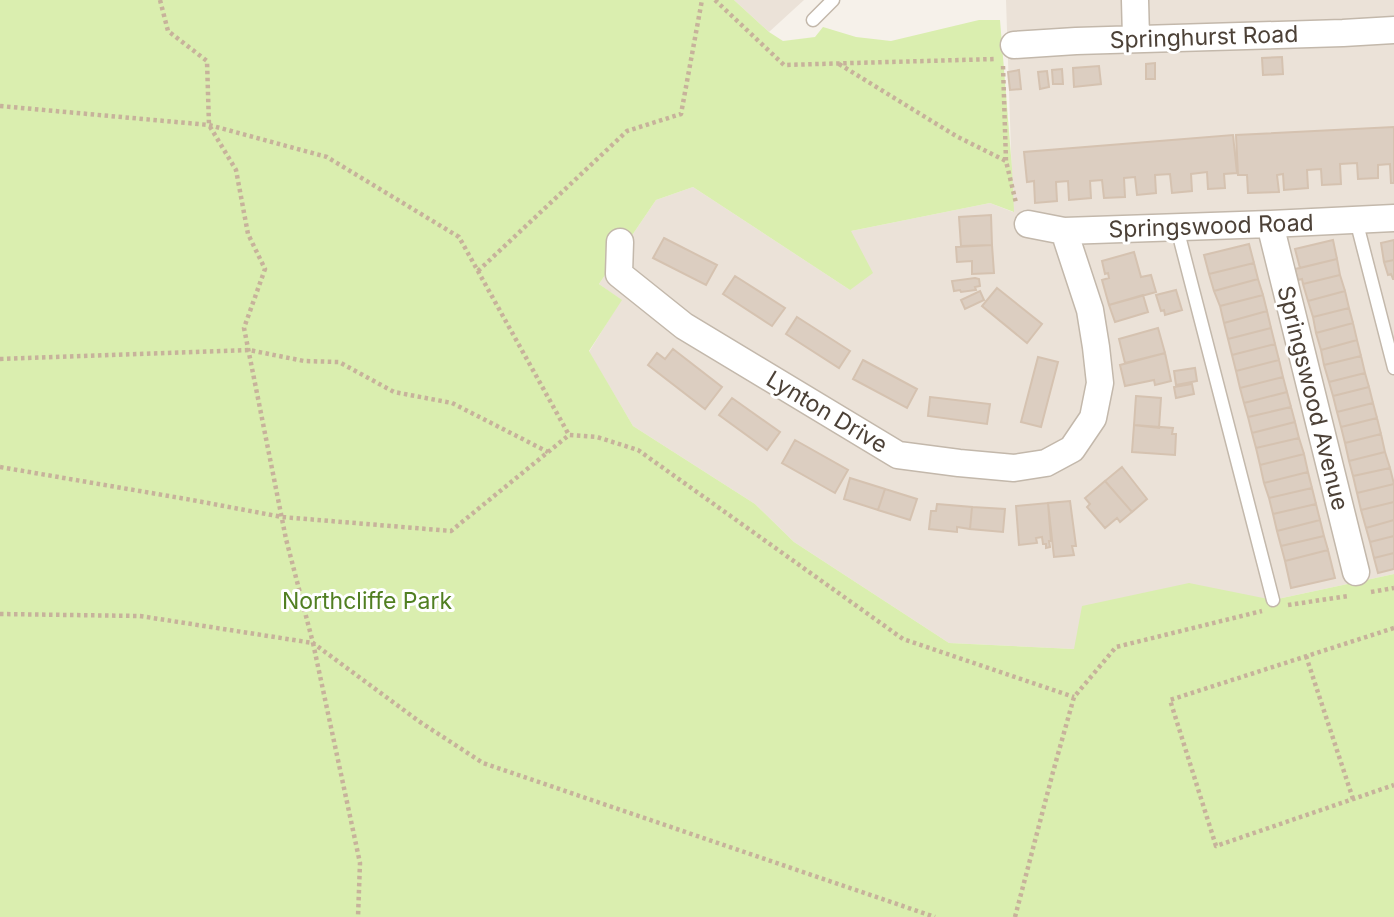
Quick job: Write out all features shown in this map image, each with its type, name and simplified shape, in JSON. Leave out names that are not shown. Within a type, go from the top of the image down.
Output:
[{"type":"street","points":[[1135,0],[1136,38]]},
{"type":"street","name":"Springhurst Road","points":[[1014,45],[1136,38],[1394,30]]},
{"type":"street","name":"Springswood Road","points":[[1028,224],[1064,231],[1270,225],[1394,218]]},
{"type":"street","name":"Springswood Avenue","points":[[1270,225],[1359,587]]},
{"type":"street","name":"Lynton Drive","points":[[620,242],[619,274],[684,326],[898,455],[959,464],[1014,468],[1046,463],[1072,449],[1093,418],[1100,383],[1096,347],[1090,310],[1064,231]]},
{"type":"lane","points":[[813,20],[834,0]]},
{"type":"lane","points":[[1356,220],[1394,368]]},
{"type":"lane","points":[[1177,228],[1274,604]]},
{"type":"path","points":[[160,0],[168,31],[207,61],[209,125],[236,170],[248,234],[265,269],[244,328],[282,517],[313,643],[360,863],[358,917]]},
{"type":"path","points":[[478,271],[627,131],[681,114],[702,0]]},
{"type":"path","points":[[715,0],[784,65],[1003,58],[1006,161],[1019,215],[1028,224]]},
{"type":"path","points":[[838,64],[956,136],[1006,161]]},
{"type":"path","points":[[0,106],[209,125],[327,157],[459,237],[569,435]]},
{"type":"path","points":[[0,359],[248,350],[304,361],[339,362],[394,392],[452,404],[548,452]]},
{"type":"path","points":[[0,467],[282,517],[451,531],[569,435],[597,438],[638,450],[903,639],[1074,697]]},
{"type":"path","points":[[1288,605],[1359,587],[1394,588]]},
{"type":"path","points":[[1015,917],[1074,697],[1116,647],[1274,604]]},
{"type":"path","points":[[0,614],[140,615],[313,643],[421,722],[483,763],[935,917]]},
{"type":"path","points":[[1394,628],[1170,700],[1216,846],[1394,785]]},
{"type":"path","points":[[1307,656],[1353,799]]},
{"type":"shaded area","points":[[734,0],[804,0],[769,32]]},
{"type":"shaded area","points":[[1006,0],[1394,0],[1394,574],[1273,600],[1074,649],[949,643],[794,542],[755,504],[633,426],[589,352],[621,300],[599,284],[656,200],[693,187],[850,290],[851,231],[990,203],[1013,212]]},
{"type":"green space","name":"Northcliffe Park","points":[[0,0],[734,0],[783,41],[815,37],[823,27],[856,37],[891,41],[979,20],[1000,20],[1014,212],[990,203],[851,231],[873,273],[850,290],[693,187],[656,200],[599,284],[622,300],[589,351],[633,426],[755,504],[794,542],[949,643],[1074,649],[1082,606],[1189,583],[1273,600],[1394,574],[1394,917],[0,917]]},
{"type":"building","points":[[1282,57],[1283,74],[1263,75],[1262,58]]},
{"type":"building","points":[[1155,63],[1155,79],[1146,79],[1146,64]]},
{"type":"building","points":[[1099,66],[1101,84],[1074,87],[1073,68]]},
{"type":"building","points":[[1062,69],[1063,84],[1053,84],[1052,70]]},
{"type":"building","points":[[1019,70],[1021,89],[1010,90],[1008,72]]},
{"type":"building","points":[[1047,71],[1049,87],[1040,89],[1038,72]]},
{"type":"building","points":[[1394,127],[1394,183],[1391,183],[1390,164],[1378,165],[1378,178],[1358,179],[1357,163],[1340,164],[1341,184],[1322,185],[1321,169],[1307,170],[1308,188],[1284,190],[1283,174],[1277,175],[1279,192],[1248,193],[1247,175],[1238,175],[1236,135]]},
{"type":"building","points":[[1233,135],[1237,173],[1224,174],[1225,188],[1208,189],[1207,172],[1191,174],[1192,191],[1172,193],[1170,174],[1155,175],[1156,193],[1137,195],[1135,177],[1124,178],[1125,197],[1104,198],[1102,180],[1090,181],[1091,198],[1069,200],[1068,181],[1056,182],[1057,201],[1035,203],[1034,181],[1027,182],[1024,152]]},
{"type":"building","points":[[991,215],[992,245],[961,246],[959,217]]},
{"type":"building","points":[[664,238],[717,265],[706,285],[653,258]]},
{"type":"building","points":[[1333,240],[1337,259],[1300,268],[1295,249]]},
{"type":"building","points":[[1394,240],[1394,260],[1384,262],[1381,243]]},
{"type":"building","points":[[1249,244],[1254,263],[1209,274],[1204,255]]},
{"type":"building","points":[[992,245],[994,273],[972,274],[972,261],[957,262],[956,247]]},
{"type":"building","points":[[1134,252],[1141,277],[1151,275],[1156,292],[1109,305],[1102,280],[1109,278],[1108,273],[1105,274],[1102,261]]},
{"type":"building","points":[[1337,259],[1340,275],[1303,284],[1302,279],[1298,280],[1295,269]]},
{"type":"building","points":[[1394,260],[1393,279],[1391,274],[1388,275],[1384,262]]},
{"type":"building","points":[[1254,263],[1258,279],[1214,291],[1209,274]]},
{"type":"building","points":[[1340,275],[1345,291],[1308,301],[1303,284]]},
{"type":"building","points":[[735,276],[785,308],[772,326],[723,294]]},
{"type":"building","points":[[979,279],[980,286],[975,287],[976,290],[954,291],[952,281]]},
{"type":"building","points":[[1258,279],[1263,295],[1220,306],[1214,291]]},
{"type":"building","points":[[997,288],[1042,324],[1027,343],[982,306]]},
{"type":"building","points":[[1176,290],[1182,310],[1165,315],[1156,295]]},
{"type":"building","points":[[980,291],[984,300],[965,309],[961,300]]},
{"type":"building","points":[[1345,291],[1349,308],[1313,317],[1308,301]]},
{"type":"building","points":[[1143,295],[1148,312],[1115,322],[1109,305]]},
{"type":"building","points":[[1263,295],[1267,311],[1224,323],[1220,306]]},
{"type":"building","points":[[1349,308],[1353,323],[1316,333],[1313,317]]},
{"type":"building","points":[[1267,311],[1271,328],[1228,339],[1224,323]]},
{"type":"building","points":[[797,317],[850,351],[839,368],[786,334]]},
{"type":"building","points":[[1353,323],[1357,340],[1321,350],[1316,333]]},
{"type":"building","points":[[1158,328],[1165,353],[1125,363],[1119,339]]},
{"type":"building","points":[[1271,328],[1275,344],[1232,355],[1228,339]]},
{"type":"building","points":[[1357,340],[1361,356],[1324,365],[1321,350]]},
{"type":"building","points":[[1275,344],[1279,360],[1236,371],[1232,355]]},
{"type":"building","points":[[673,349],[722,387],[705,409],[648,365],[657,353],[665,359]]},
{"type":"building","points":[[1165,353],[1171,381],[1155,385],[1154,380],[1125,386],[1120,365]]},
{"type":"building","points":[[1361,356],[1365,373],[1329,382],[1324,365]]},
{"type":"building","points":[[1038,357],[1058,362],[1041,427],[1021,422]]},
{"type":"building","points":[[863,360],[917,389],[907,408],[853,379]]},
{"type":"building","points":[[1279,360],[1283,377],[1240,388],[1236,371]]},
{"type":"building","points":[[1195,368],[1197,381],[1176,385],[1174,371]]},
{"type":"building","points":[[1365,373],[1369,387],[1333,396],[1329,382]]},
{"type":"building","points":[[1283,377],[1287,392],[1244,403],[1240,388]]},
{"type":"building","points":[[1192,384],[1194,394],[1176,398],[1174,387]]},
{"type":"building","points":[[1369,387],[1373,403],[1337,412],[1333,396]]},
{"type":"building","points":[[1287,392],[1291,407],[1248,417],[1244,403]]},
{"type":"building","points":[[1136,396],[1161,398],[1159,428],[1134,425]]},
{"type":"building","points":[[930,397],[990,404],[987,424],[928,416]]},
{"type":"building","points":[[732,398],[780,432],[767,450],[719,415]]},
{"type":"building","points":[[1373,403],[1377,418],[1341,427],[1337,412]]},
{"type":"building","points":[[1291,407],[1295,422],[1252,433],[1248,417]]},
{"type":"building","points":[[1377,418],[1381,434],[1345,443],[1341,427]]},
{"type":"building","points":[[1295,422],[1299,438],[1256,448],[1252,433]]},
{"type":"building","points":[[1134,425],[1173,428],[1172,434],[1176,434],[1175,455],[1132,452]]},
{"type":"building","points":[[1381,434],[1385,452],[1349,461],[1345,443]]},
{"type":"building","points":[[1299,438],[1304,454],[1260,465],[1256,448]]},
{"type":"building","points":[[795,440],[848,470],[835,493],[782,463]]},
{"type":"building","points":[[1385,452],[1390,468],[1353,476],[1349,461]]},
{"type":"building","points":[[1304,454],[1308,472],[1264,483],[1260,465]]},
{"type":"building","points":[[1122,467],[1147,499],[1132,512],[1105,481]]},
{"type":"building","points":[[1390,468],[1394,484],[1357,493],[1353,476]]},
{"type":"building","points":[[1308,472],[1312,488],[1269,498],[1264,483]]},
{"type":"building","points":[[850,478],[885,489],[878,510],[844,499]]},
{"type":"building","points":[[1105,481],[1132,512],[1120,522],[1117,518],[1105,528],[1087,507],[1090,504],[1085,498]]},
{"type":"building","points":[[1394,484],[1394,502],[1361,510],[1357,493]]},
{"type":"building","points":[[1312,488],[1316,504],[1273,514],[1269,498]]},
{"type":"building","points":[[885,489],[917,499],[910,520],[878,510]]},
{"type":"building","points":[[1070,501],[1076,546],[1072,546],[1074,555],[1054,557],[1048,503]]},
{"type":"building","points":[[1394,502],[1394,520],[1366,528],[1361,510]]},
{"type":"building","points":[[1048,503],[1050,547],[1046,548],[1042,537],[1036,538],[1037,543],[1019,545],[1016,506]]},
{"type":"building","points":[[937,504],[972,507],[970,529],[957,527],[957,532],[929,529],[931,511],[936,511]]},
{"type":"building","points":[[1316,504],[1320,520],[1277,531],[1273,514]]},
{"type":"building","points":[[972,507],[1005,509],[1003,532],[970,529]]},
{"type":"building","points":[[1320,520],[1324,536],[1281,546],[1277,531]]},
{"type":"building","points":[[1394,520],[1394,536],[1370,542],[1366,528]]},
{"type":"building","points":[[1324,536],[1328,550],[1285,561],[1281,546]]},
{"type":"building","points":[[1394,536],[1394,553],[1374,558],[1370,542]]},
{"type":"building","points":[[1328,550],[1335,578],[1291,588],[1285,561]]},
{"type":"building","points":[[1394,553],[1394,569],[1378,573],[1374,558]]}]
